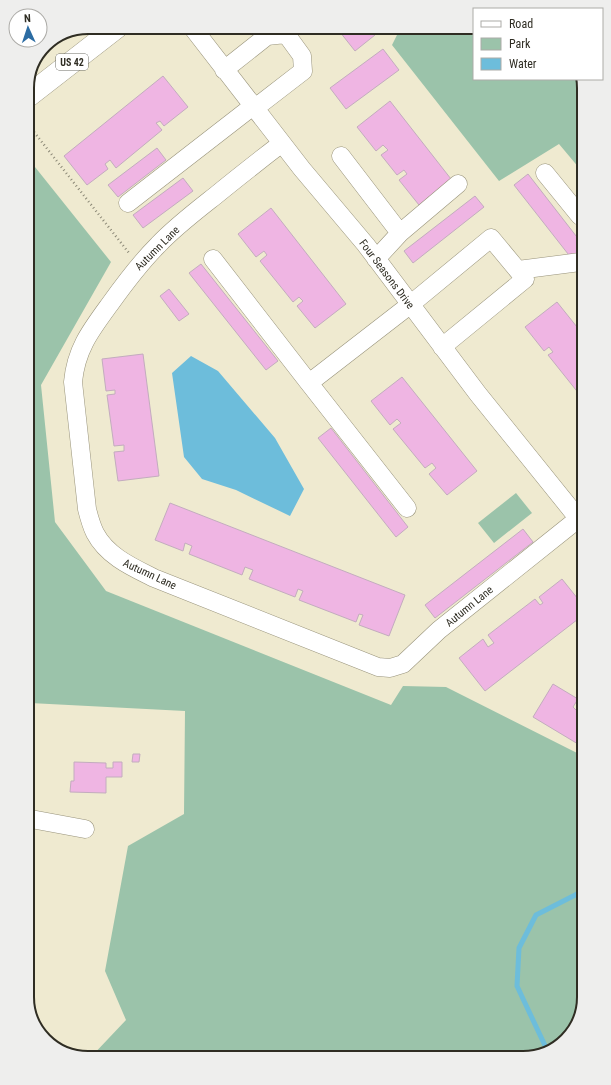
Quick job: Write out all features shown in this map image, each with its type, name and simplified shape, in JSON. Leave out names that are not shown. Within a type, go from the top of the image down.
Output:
[{"type":"main road","name":"US 42","points":[[34,92],[108,34]]},
{"type":"street","name":"Four Seasons Drive","points":[[197,34],[224,70],[376,259],[483,400],[577,517]]},
{"type":"street","points":[[128,203],[303,70],[302,56],[286,34],[267,36],[224,70]]},
{"type":"street","name":"Autumn Lane","points":[[282,142],[186,219],[158,244],[132,272],[95,324],[82,346],[77,358],[73,382],[87,509],[95,533],[102,543],[131,567],[154,578],[378,667],[390,668],[403,664],[439,630],[577,523]]},
{"type":"street","points":[[341,156],[400,233]]},
{"type":"street","points":[[545,172],[577,212]]},
{"type":"street","points":[[376,259],[400,233],[458,184]]},
{"type":"street","points":[[309,383],[411,304],[491,238],[525,279],[442,347]]},
{"type":"street","points":[[214,259],[407,508]]},
{"type":"street","points":[[518,270],[577,262]]},
{"type":"street","points":[[34,820],[85,830]]},
{"type":"path","points":[[34,132],[139,266]]},
{"type":"green space","points":[[398,34],[473,34],[473,80],[576,80],[577,165],[559,144],[499,181],[392,45]]},
{"type":"green space","points":[[34,166],[111,262],[41,385],[55,522],[106,591],[391,705],[403,686],[446,687],[577,753],[577,997],[574,1014],[564,1033],[553,1042],[543,1047],[523,1051],[97,1051],[126,1020],[105,971],[128,846],[184,814],[185,711],[34,703]]},
{"type":"green space","points":[[516,493],[532,513],[494,543],[478,523]]},
{"type":"water","points":[[191,356],[218,371],[275,438],[304,489],[290,516],[236,490],[202,479],[184,457],[172,373]]},
{"type":"building","points":[[342,34],[374,34],[375,35],[355,51]]},
{"type":"building","points":[[383,49],[399,70],[346,109],[330,88]]},
{"type":"building","points":[[163,76],[188,107],[164,126],[160,121],[156,123],[162,130],[116,168],[110,160],[105,164],[108,169],[87,185],[64,156]]},
{"type":"building","points":[[390,101],[451,179],[419,205],[399,180],[407,174],[404,170],[397,175],[381,155],[388,150],[383,145],[376,151],[357,127]]},
{"type":"building","points":[[157,148],[166,160],[118,197],[108,185]]},
{"type":"building","points":[[528,174],[577,237],[577,255],[572,259],[514,185]]},
{"type":"building","points":[[183,178],[193,191],[143,228],[133,215]]},
{"type":"building","points":[[475,196],[484,207],[413,263],[404,251]]},
{"type":"building","points":[[271,208],[346,304],[315,328],[297,306],[303,301],[299,297],[293,302],[260,261],[267,255],[264,251],[256,257],[238,234]]},
{"type":"building","points":[[201,264],[278,361],[266,370],[189,273]]},
{"type":"building","points":[[169,289],[189,314],[179,321],[160,296]]},
{"type":"building","points":[[557,302],[577,327],[577,391],[548,355],[553,352],[549,347],[544,351],[525,327]]},
{"type":"building","points":[[143,354],[159,476],[118,481],[114,452],[124,451],[124,445],[114,446],[107,395],[115,394],[115,390],[106,391],[102,359]]},
{"type":"building","points":[[402,377],[477,471],[447,495],[429,474],[436,468],[432,463],[425,468],[393,429],[401,423],[397,419],[390,425],[371,401]]},
{"type":"building","points":[[331,428],[408,527],[396,537],[318,438]]},
{"type":"building","points":[[170,503],[405,595],[389,636],[359,625],[363,615],[359,614],[356,622],[299,600],[303,591],[298,589],[295,597],[249,579],[253,570],[245,567],[242,575],[189,554],[192,546],[185,543],[183,551],[155,540]]},
{"type":"building","points":[[523,529],[533,542],[435,618],[425,605]]},
{"type":"building","points":[[562,579],[577,598],[577,620],[485,691],[459,658],[483,639],[488,647],[494,643],[488,635],[535,599],[540,605],[543,603],[539,597]]},
{"type":"building","points":[[553,684],[577,698],[573,707],[577,711],[577,743],[533,717]]},
{"type":"building","points":[[133,754],[140,754],[139,762],[132,762]]},
{"type":"building","points":[[74,762],[106,763],[106,768],[113,768],[113,762],[122,762],[122,777],[106,777],[106,793],[70,792],[71,781],[74,781]]},
{"type":"waterway","points":[[545,1046],[517,986],[519,948],[536,915],[577,894]]}]
